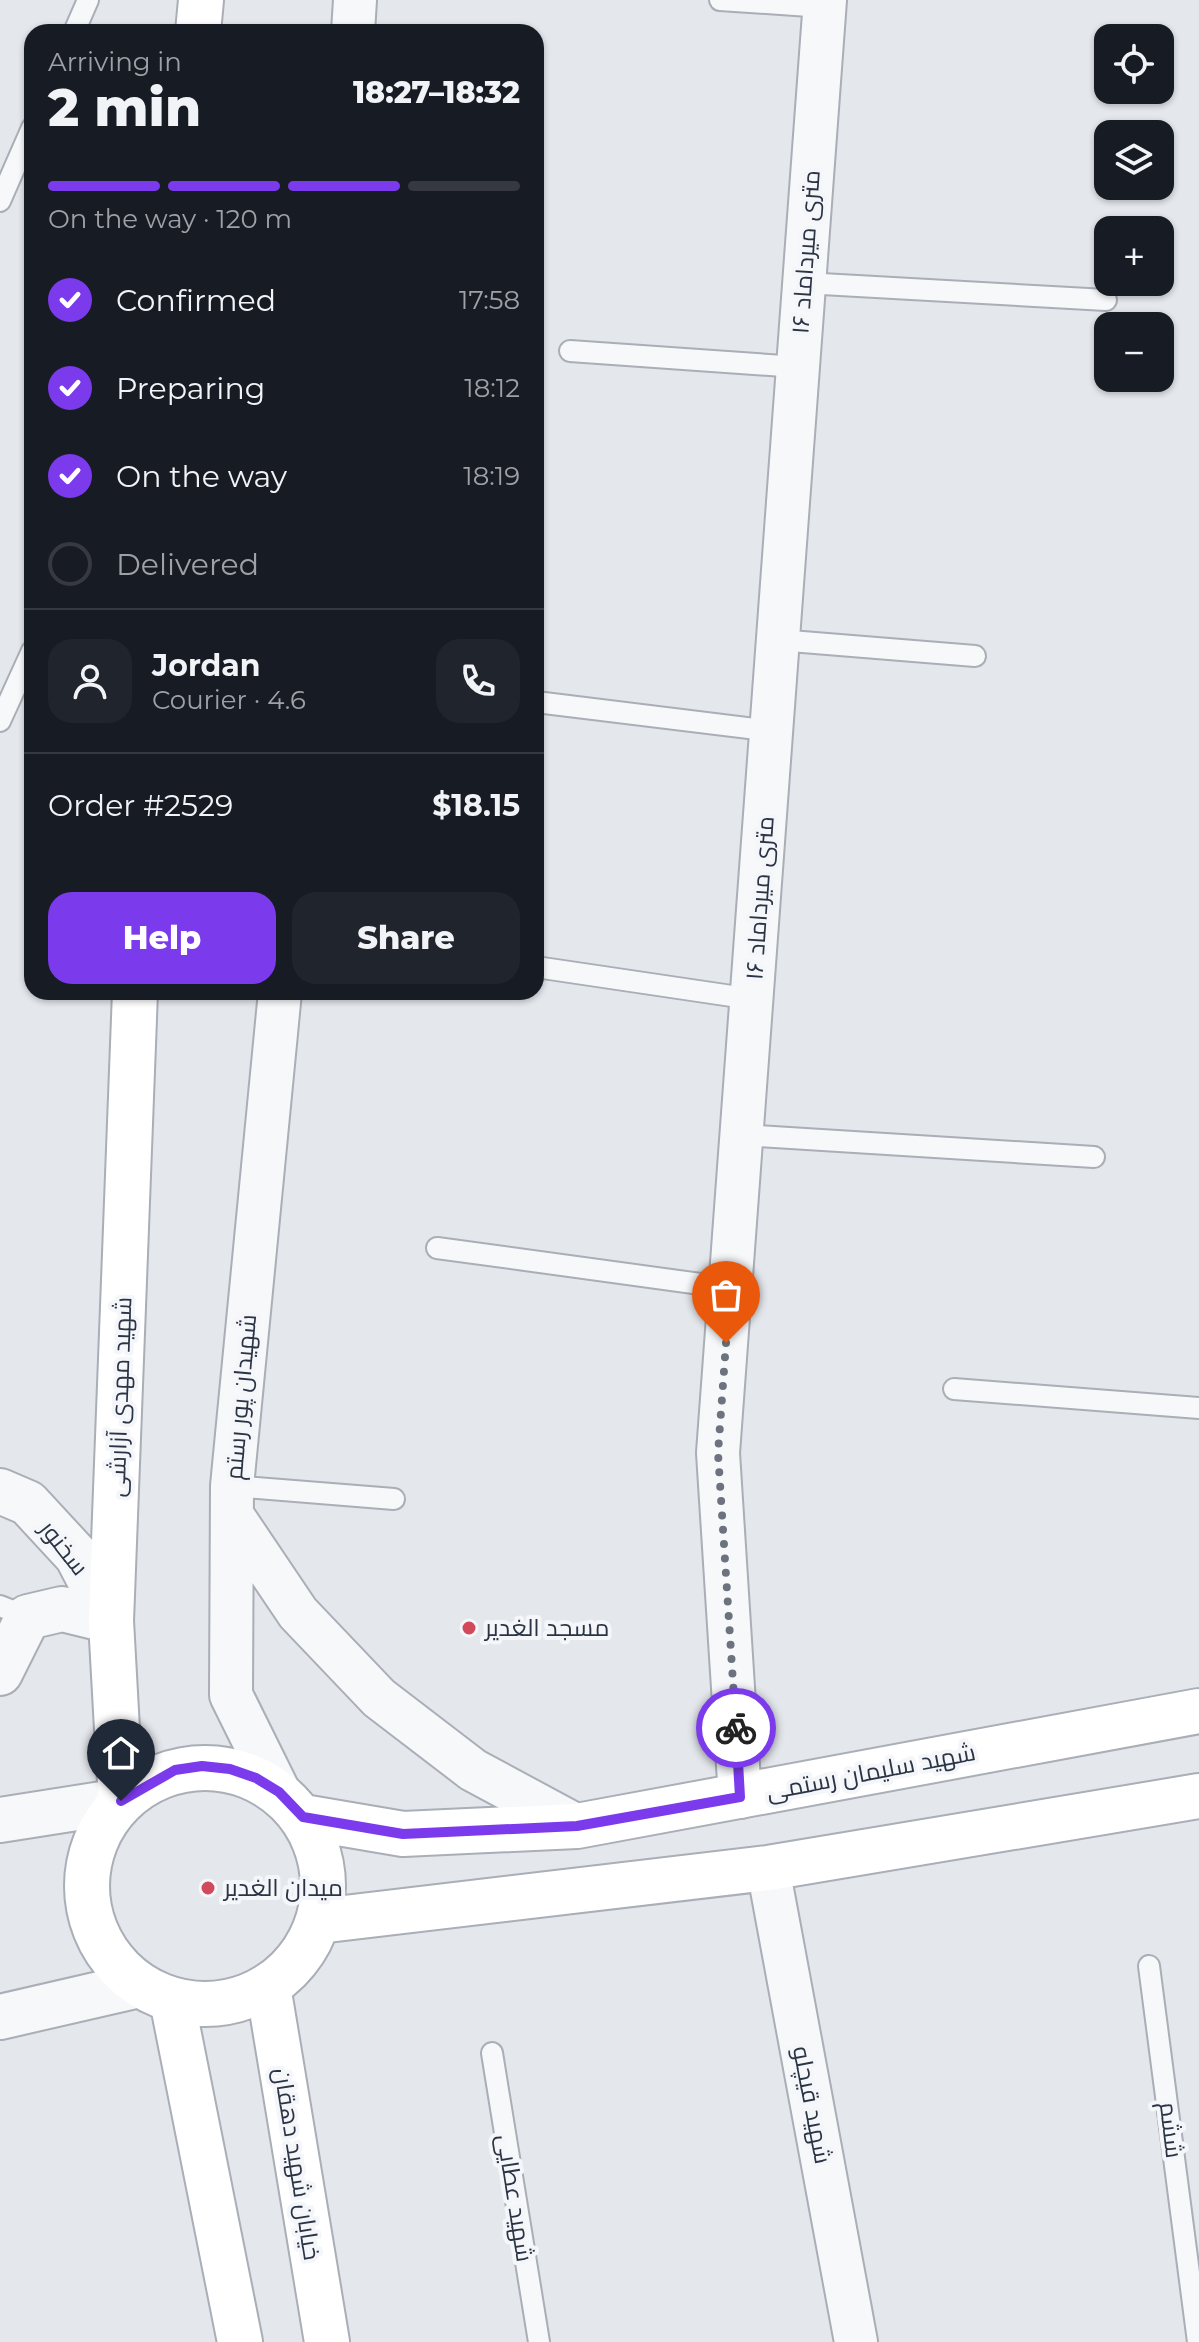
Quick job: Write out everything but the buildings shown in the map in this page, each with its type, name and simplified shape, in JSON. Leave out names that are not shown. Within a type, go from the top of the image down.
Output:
[{"type":"main road","points":[[199,24],[201,0]]},
{"type":"main road","name":"شهید مهدی آزارشی","points":[[121,1801],[111,1621],[135,1000]]},
{"type":"main road","name":"شهید سلیمان رستمی","points":[[291,1804],[403,1834],[577,1826],[1199,1711]]},
{"type":"main road","points":[[202,1766],[230,1769],[256,1778],[291,1804],[318,1849],[324,1885],[319,1921],[303,1953],[278,1979],[237,2000],[205,2005],[156,1992],[113,1961],[95,1931],[87,1897],[89,1862],[101,1829],[121,1801],[175,1770],[202,1766]]},
{"type":"main road","points":[[319,1921],[768,1868],[1199,1796]]},
{"type":"main road","name":"خیابان شهید دهقان","points":[[268,1986],[327,2342]]},
{"type":"main road","points":[[156,1992],[240,2342]]},
{"type":"street","points":[[354,24],[355,0]]},
{"type":"street","name":"۱۶ متری میرداماد","points":[[740,1797],[718,1453],[824,3]]},
{"type":"street","name":"شهیدان پور رستم","points":[[279,1000],[232,1500],[231,1695],[291,1804]]},
{"type":"street","name":"سخنور","points":[[0,1491],[28,1503],[77,1556],[111,1621]]},
{"type":"street","points":[[232,1500],[298,1613],[379,1698],[473,1770],[577,1826]]},
{"type":"street","points":[[0,1673],[14,1612],[62,1609],[111,1621]]},
{"type":"street","points":[[0,1820],[121,1801]]},
{"type":"street","name":"شهید قیچلو","points":[[768,1868],[856,2342]]},
{"type":"street","points":[[0,2017],[156,1992]]},
{"type":"lane","points":[[78,24],[88,0]]},
{"type":"lane","points":[[720,0],[824,3]]},
{"type":"lane","points":[[0,201],[24,146]]},
{"type":"lane","points":[[804,283],[1106,300]]},
{"type":"lane","points":[[570,351],[798,367]]},
{"type":"lane","points":[[778,640],[975,656]]},
{"type":"lane","points":[[0,721],[24,668]]},
{"type":"lane","points":[[544,703],[772,731]]},
{"type":"lane","points":[[544,968],[752,999]]},
{"type":"lane","points":[[741,1135],[1094,1157]]},
{"type":"lane","points":[[437,1248],[730,1288]]},
{"type":"lane","points":[[954,1389],[1199,1408]]},
{"type":"lane","points":[[232,1500],[394,1499]]},
{"type":"lane","name":"ششم","points":[[1149,1966],[1198,2342]]},
{"type":"lane","name":"شهید عطایی","points":[[492,2053],[539,2342]]},
{"type":"way so far","points":[[726,1343],[718,1453],[736,1728]]},
{"type":"place","name":"مسجد الغدیر","points":[[469,1628]]},
{"type":"place","name":"میدان الغدیر","points":[[208,1888]]},
{"type":"route","points":[[121,1801],[175,1770],[202,1766],[230,1769],[256,1778],[279,1792],[303,1817],[403,1834],[577,1826],[740,1797],[736,1728]]}]
